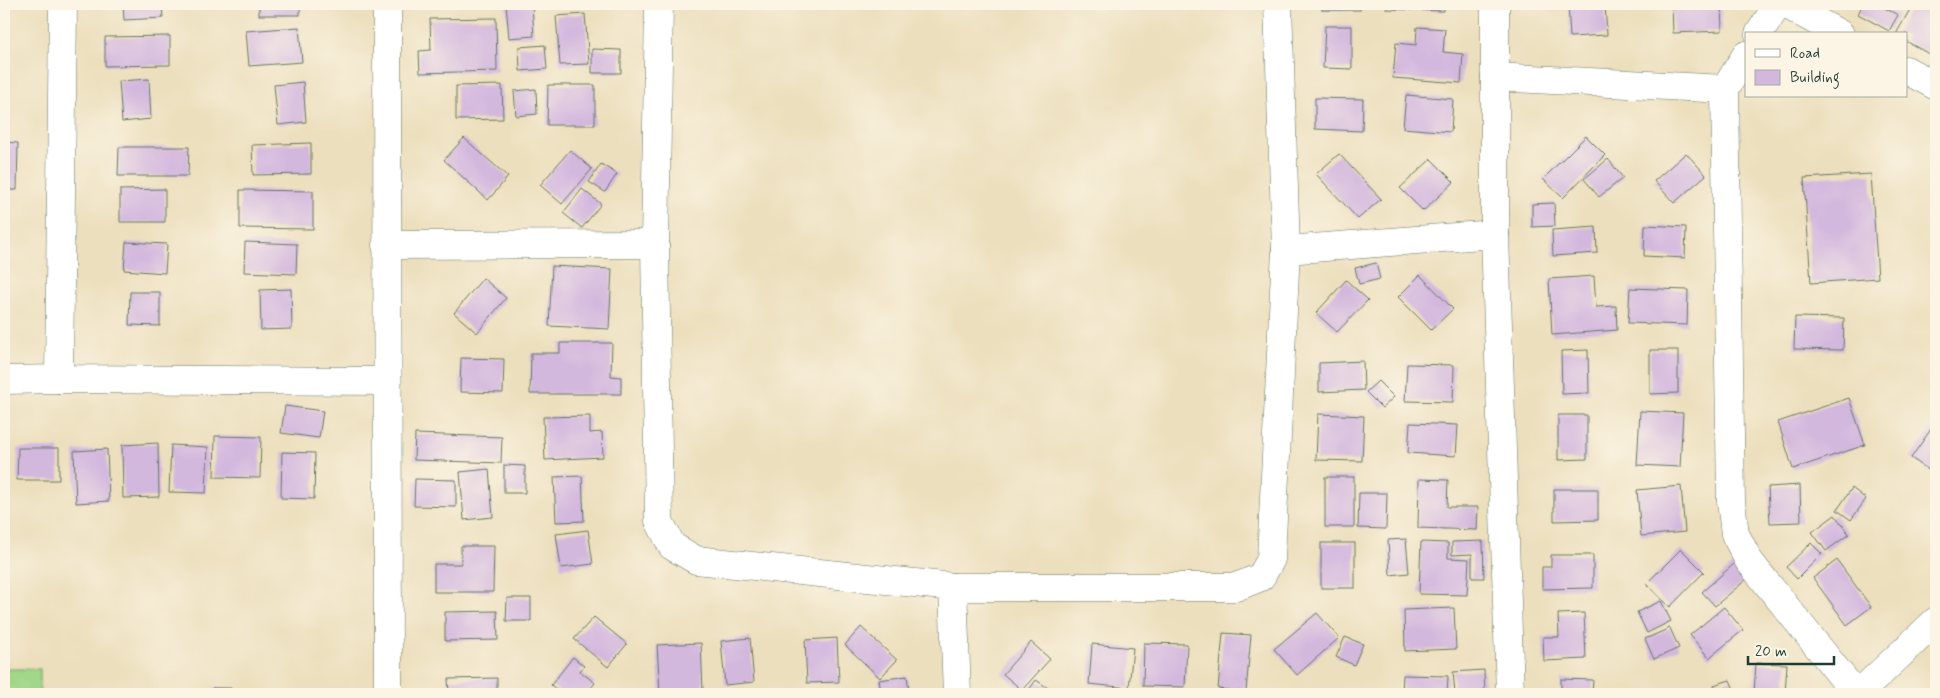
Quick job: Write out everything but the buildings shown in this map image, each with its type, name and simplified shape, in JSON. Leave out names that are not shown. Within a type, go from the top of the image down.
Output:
[{"type":"street","points":[[59,379],[63,4]]},
{"type":"street","points":[[387,4],[386,381],[388,694]]},
{"type":"street","points":[[659,4],[654,244],[659,521],[672,546],[696,560],[953,587],[1236,587],[1260,577],[1271,559],[1286,250],[1278,4]]},
{"type":"street","points":[[1495,4],[1495,234],[1510,694]]},
{"type":"street","points":[[1760,32],[1778,4]]},
{"type":"street","points":[[1785,4],[1836,32]]},
{"type":"street","points":[[1745,57],[1725,89],[1731,501],[1735,534],[1749,561],[1857,694],[1936,621]]},
{"type":"street","points":[[1908,71],[1936,86]]},
{"type":"street","points":[[1495,77],[1725,89]]},
{"type":"street","points":[[1286,250],[1495,234]]},
{"type":"street","points":[[386,246],[654,244]]},
{"type":"street","points":[[4,380],[386,381]]},
{"type":"street","points":[[953,587],[957,694]]},
{"type":"green space","points":[[4,669],[40,669],[40,694],[4,694]]}]
